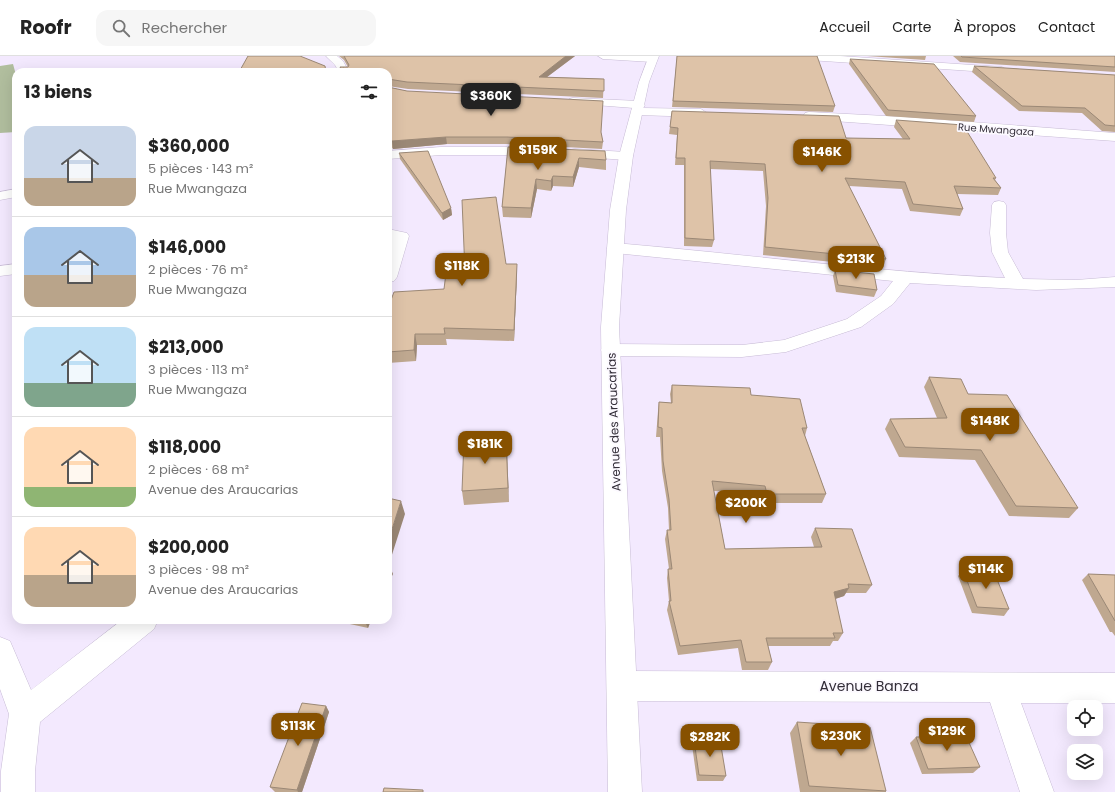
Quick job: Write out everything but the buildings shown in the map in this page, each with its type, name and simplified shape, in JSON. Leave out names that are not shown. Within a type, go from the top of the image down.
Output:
[{"type":"street","points":[[331,56],[339,63],[342,68]]},
{"type":"street","points":[[603,56],[653,58]]},
{"type":"street","points":[[794,56],[1016,71]]},
{"type":"street","name":"Avenue des Araucarias","points":[[625,792],[623,686],[610,327],[618,210],[626,156],[644,82],[653,58]]},
{"type":"street","points":[[563,100],[712,114]]},
{"type":"street","name":"Rue Mwangaza","points":[[795,116],[905,121],[1115,137]]},
{"type":"street","points":[[392,155],[441,151],[558,152],[626,156]]},
{"type":"street","points":[[0,196],[12,194]]},
{"type":"street","points":[[999,205],[998,233],[1000,252],[1017,284]]},
{"type":"street","points":[[392,235],[402,236],[392,265]]},
{"type":"street","points":[[615,248],[701,255],[905,277],[1017,284],[1092,284],[1115,282]]},
{"type":"street","points":[[0,271],[12,270]]},
{"type":"street","points":[[611,350],[742,351],[786,346],[854,323],[887,300],[905,277]]},
{"type":"street","points":[[25,714],[139,624]]},
{"type":"street","points":[[0,652],[25,714],[18,771],[18,792]]},
{"type":"street","name":"Avenue Banza","points":[[623,686],[1115,688]]},
{"type":"street","points":[[1000,687],[1037,792]]},
{"type":"green space","points":[[13,64],[14,68],[12,68],[12,132],[0,133],[0,66]]}]
